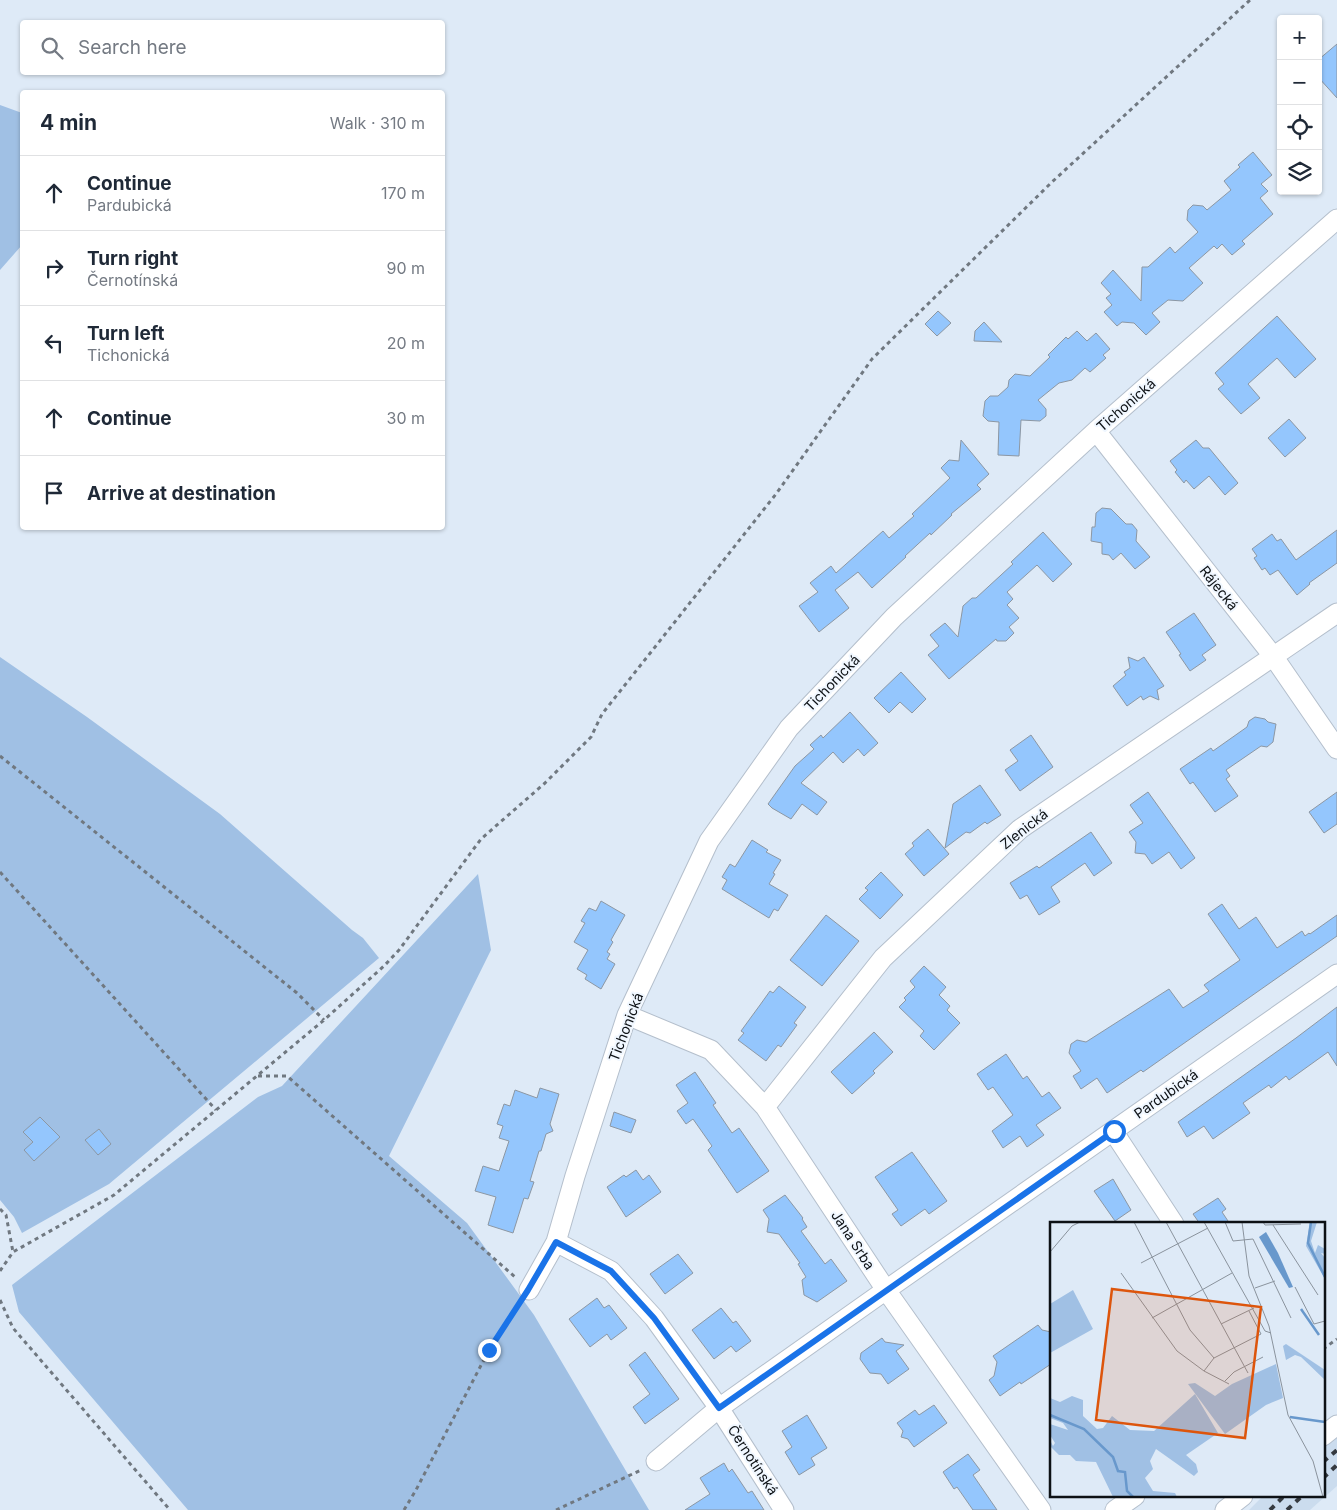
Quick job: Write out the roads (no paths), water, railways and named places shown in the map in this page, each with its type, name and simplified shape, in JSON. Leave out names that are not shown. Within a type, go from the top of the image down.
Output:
[{"type":"street","name":"Tichonická","points":[[528,1290],[556,1242],[575,1176],[627,1015],[709,841],[789,728],[894,618],[1096,431],[1337,218]]},
{"type":"street","name":"Rájecká","points":[[1096,431],[1273,656],[1337,749]]},
{"type":"street","name":"Zlenická","points":[[765,1107],[883,958],[1020,829],[1337,613]]},
{"type":"street","name":"Pardubická","points":[[656,1461],[719,1408],[1337,974]]},
{"type":"street","name":"Jana Srba","points":[[627,1015],[711,1050],[765,1107],[886,1290],[1041,1510]]},
{"type":"street","points":[[1114,1131],[1173,1222]]},
{"type":"street","name":"Černotínská","points":[[556,1242],[611,1271],[654,1318],[719,1408],[784,1510]]},
{"type":"street","points":[[1324,1435],[1337,1426]]},
{"type":"street","points":[[1115,1510],[1131,1498]]},
{"type":"street","points":[[1225,1510],[1241,1498]]},
{"type":"railway","points":[[1324,1461],[1337,1450]]},
{"type":"railway","points":[[1324,1477],[1337,1465]]},
{"type":"railway","points":[[1270,1510],[1282,1498]]},
{"type":"railway","points":[[1287,1510],[1300,1498]]}]
